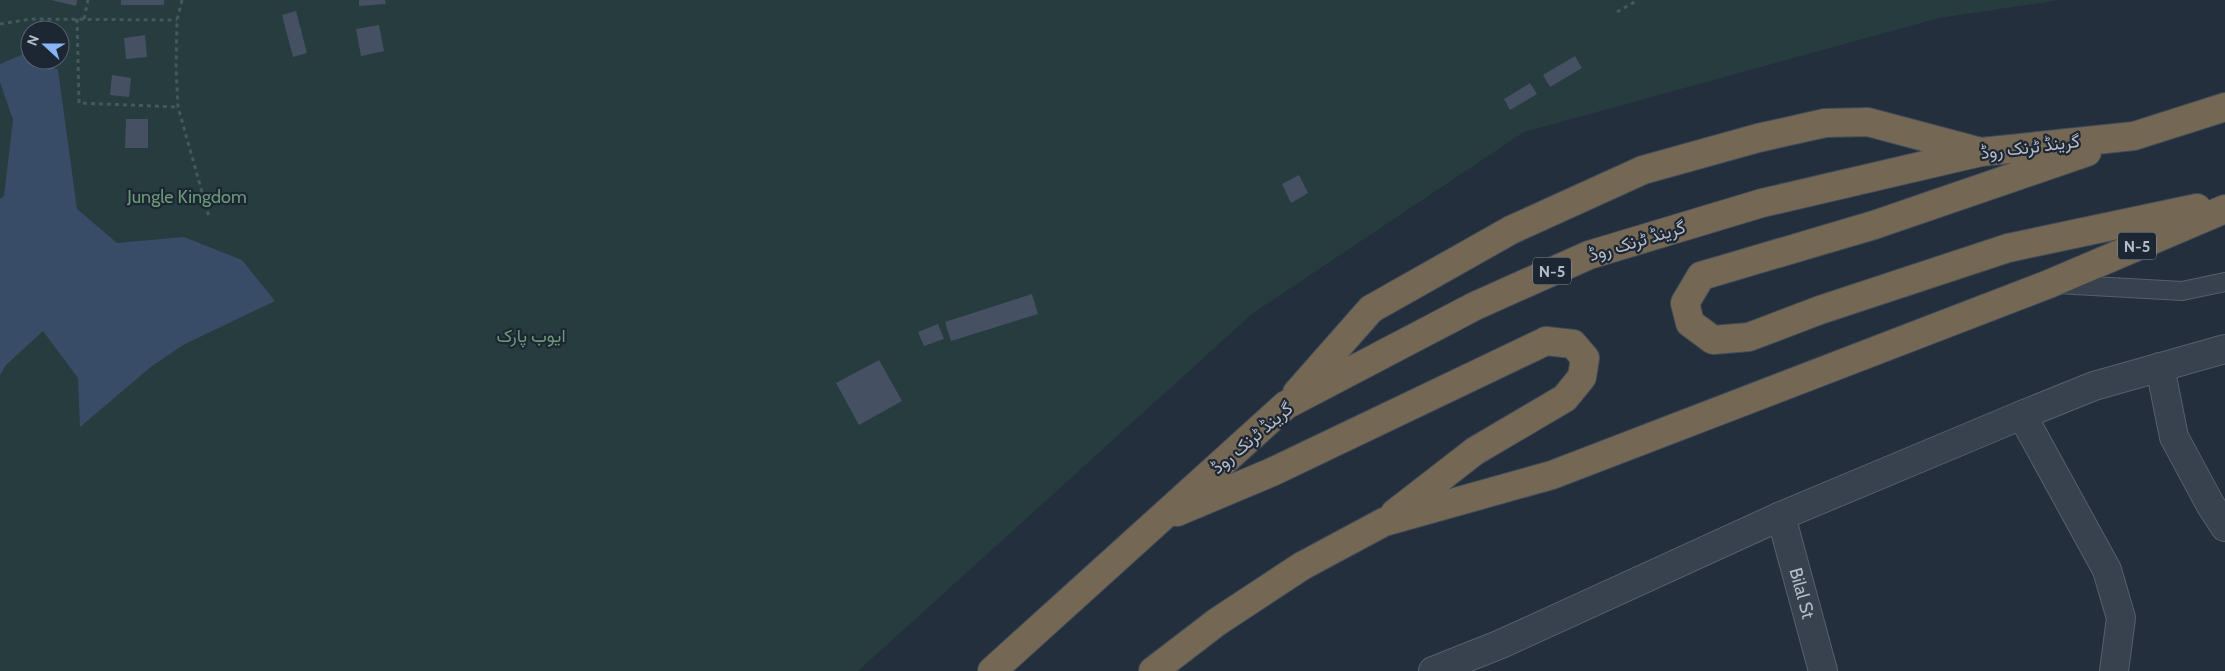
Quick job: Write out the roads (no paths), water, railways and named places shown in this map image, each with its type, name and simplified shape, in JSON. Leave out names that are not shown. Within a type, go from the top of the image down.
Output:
[{"type":"highway","name":"گرینڈ ٹرنک روڈ","points":[[992,671],[1286,405],[1474,306],[1589,254],[1762,203],[1982,152],[2134,136],[2225,107]]},
{"type":"highway","points":[[1286,405],[1371,309],[1511,230],[1643,170],[1758,138],[1825,123],[1868,122],[1982,152]]},
{"type":"highway","points":[[2134,136],[1874,225],[1701,276],[1685,303],[1690,323],[1713,340],[1749,337],[1820,310],[2008,248],[2225,202]]},
{"type":"highway","name":"N-5","points":[[1153,671],[1217,622],[1302,566],[1384,522],[1552,475],[2049,284],[2225,209]]},
{"type":"highway","points":[[1157,521],[1272,472],[1546,341],[1573,344],[1585,358],[1582,377],[1565,398],[1476,451],[1384,522]]},
{"type":"street","points":[[1433,671],[1502,644],[1780,516],[2022,415],[2094,386],[2225,349]]},
{"type":"street","points":[[2160,367],[2174,437],[2210,504],[2225,527]]},
{"type":"street","points":[[2022,415],[2107,570],[2121,618],[2114,671]]},
{"type":"street","name":"Bilal St","points":[[1780,516],[1823,671]]},
{"type":"lane","points":[[2049,284],[2182,291],[2225,282]]},
{"type":"water","points":[[20,56],[20,70],[58,70],[77,209],[117,243],[184,237],[242,260],[275,301],[183,345],[152,366],[80,427],[78,378],[43,331],[6,365],[0,375],[0,199],[4,196],[13,120],[0,82],[0,64]]},
{"type":"park label","name":"Jungle Kingdom","points":[[187,197]]},
{"type":"park label","name":"ایوب پارک","points":[[531,336]]}]
